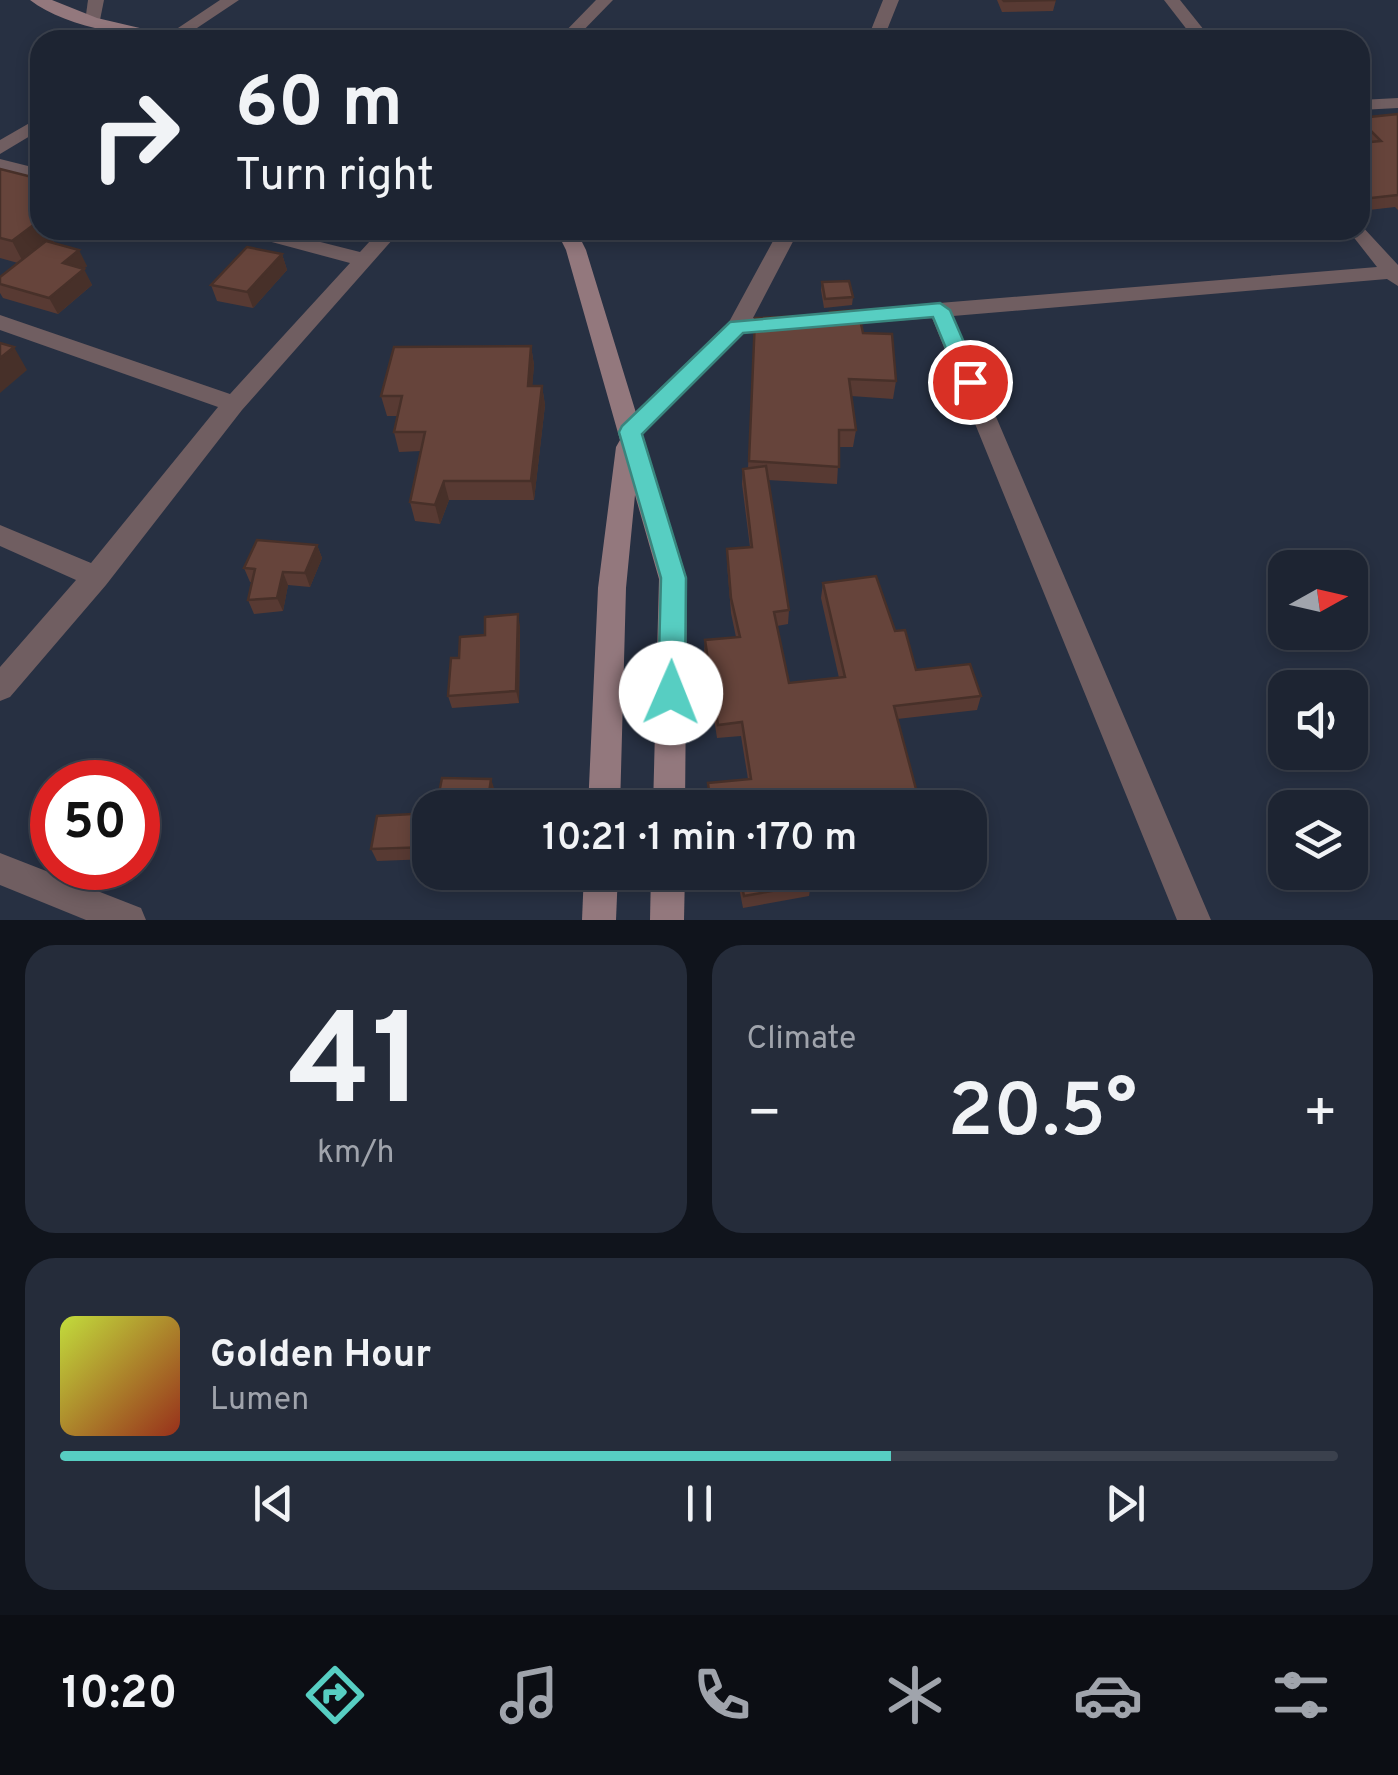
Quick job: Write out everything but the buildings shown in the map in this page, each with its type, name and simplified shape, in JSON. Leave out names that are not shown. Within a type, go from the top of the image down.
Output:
[{"type":"main road","points":[[38,0],[93,22],[127,30]]},
{"type":"main road","points":[[571,240],[673,578],[669,790]]},
{"type":"main road","points":[[605,790],[612,588],[630,432]]},
{"type":"main road","points":[[600,920],[601,890]]},
{"type":"main road","points":[[667,920],[668,890]]},
{"type":"street","points":[[93,22],[96,0]]},
{"type":"street","points":[[184,30],[231,0]]},
{"type":"street","points":[[575,30],[605,0]]},
{"type":"street","points":[[880,30],[891,0]]},
{"type":"street","points":[[1172,0],[1196,30]]},
{"type":"street","points":[[1370,104],[1398,102]]},
{"type":"street","points":[[0,148],[30,128]]},
{"type":"street","points":[[0,165],[30,172]]},
{"type":"street","points":[[288,240],[365,260]]},
{"type":"street","points":[[0,688],[96,577],[234,404],[382,240]]},
{"type":"street","points":[[630,432],[738,326],[785,240]]},
{"type":"street","points":[[1366,240],[1396,275]]},
{"type":"street","points":[[738,326],[1396,275]]},
{"type":"street","points":[[940,310],[1194,920]]},
{"type":"street","points":[[0,322],[234,404]]},
{"type":"street","points":[[0,535],[96,577]]},
{"type":"street","points":[[0,869],[128,920]]},
{"type":"route","points":[[671,693],[673,578],[630,432],[738,326],[940,310],[970,382]]}]
